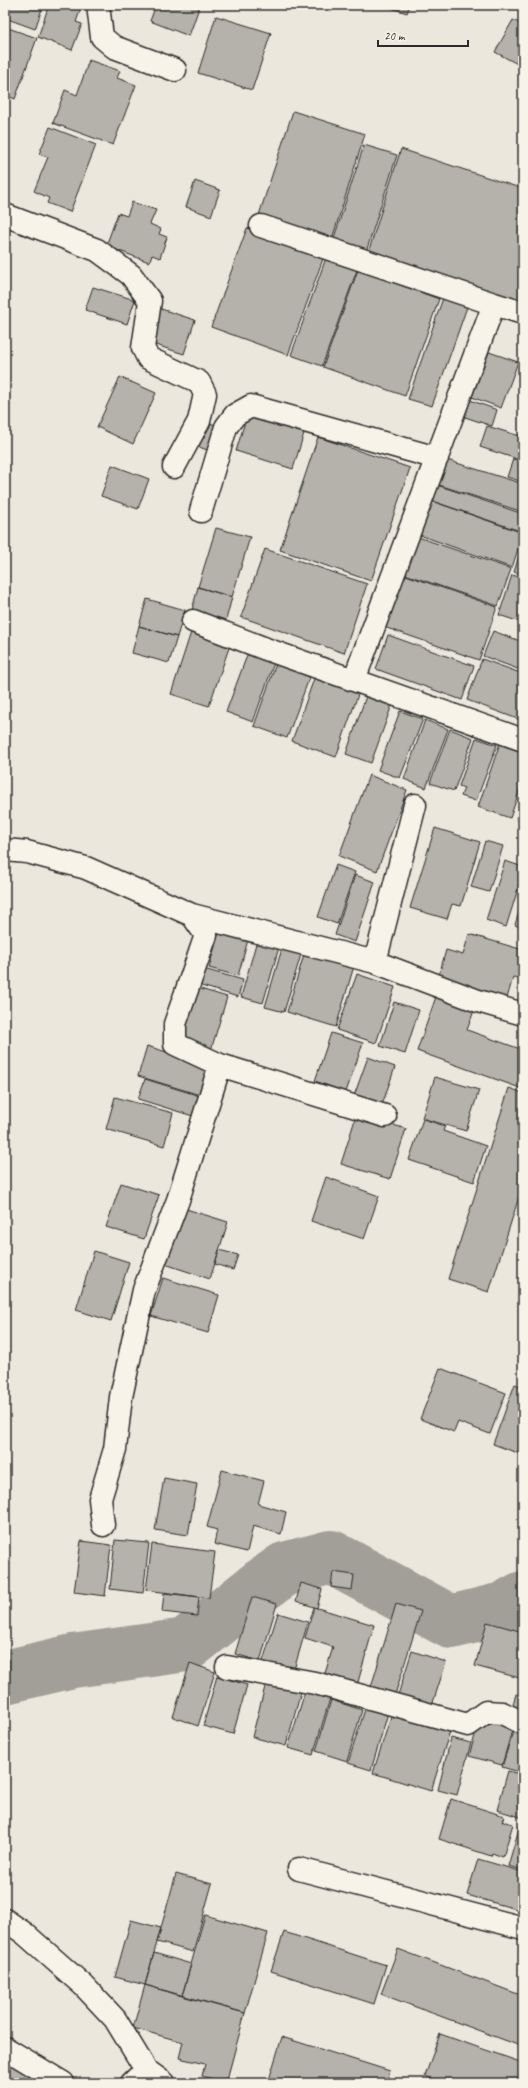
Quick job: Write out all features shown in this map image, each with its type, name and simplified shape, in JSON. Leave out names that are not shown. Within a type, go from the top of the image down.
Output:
[{"type":"street","points":[[98,5],[102,37],[114,47],[174,70]]},
{"type":"street","points":[[5,215],[97,250],[131,275],[150,301],[143,348],[148,358],[198,382],[205,394],[199,421],[174,467]]},
{"type":"street","points":[[261,226],[523,313]]},
{"type":"street","points":[[354,680],[494,304]]},
{"type":"street","points":[[201,511],[226,427],[235,415],[251,406],[437,458]]},
{"type":"street","points":[[193,621],[523,740]]},
{"type":"street","points":[[374,962],[415,805]]},
{"type":"street","points":[[5,850],[27,852],[86,868],[192,915],[374,962],[478,1001],[523,1014]]},
{"type":"street","points":[[192,915],[206,935],[175,1024],[175,1044],[220,1065],[385,1116]]},
{"type":"street","points":[[103,1525],[100,1499],[116,1449],[121,1397],[144,1290],[178,1200],[220,1065]]},
{"type":"street","points":[[227,1667],[315,1683],[468,1725],[486,1712],[502,1713],[523,1723]]},
{"type":"street","points":[[299,1869],[523,1928]]},
{"type":"street","points":[[5,1920],[24,1933],[84,1986],[115,2019],[139,2076],[164,2083]]},
{"type":"street","points":[[5,2048],[63,2083]]},
{"type":"building","points":[[5,5],[43,6],[35,29],[5,18]]},
{"type":"building","points":[[49,5],[82,5],[76,22],[82,24],[72,50],[38,37]]},
{"type":"building","points":[[156,5],[200,5],[189,36],[150,21]]},
{"type":"building","points":[[382,5],[410,5],[407,13]]},
{"type":"building","points":[[216,16],[271,33],[252,90],[198,73]]},
{"type":"building","points":[[513,20],[523,25],[523,67],[495,52]]},
{"type":"building","points":[[5,27],[37,38],[15,99],[5,95]]},
{"type":"building","points":[[89,60],[120,71],[117,78],[136,85],[113,145],[53,123],[65,90],[77,95]]},
{"type":"building","points":[[293,111],[365,134],[332,239],[259,215]]},
{"type":"building","points":[[50,127],[96,145],[70,212],[47,203],[49,198],[34,191],[48,157],[39,154]]},
{"type":"building","points":[[364,145],[397,155],[366,252],[333,241]]},
{"type":"building","points":[[401,149],[523,189],[523,302],[368,253]]},
{"type":"building","points":[[195,181],[220,190],[211,216],[186,207]]},
{"type":"building","points":[[132,202],[156,210],[150,224],[161,229],[159,234],[167,237],[160,258],[152,255],[149,262],[106,246],[118,213],[127,216]]},
{"type":"building","points":[[247,228],[324,256],[288,355],[211,327]]},
{"type":"building","points":[[326,258],[357,270],[322,366],[291,355]]},
{"type":"building","points":[[358,270],[439,299],[405,396],[323,367]]},
{"type":"building","points":[[93,287],[135,300],[127,324],[85,310]]},
{"type":"building","points":[[443,298],[467,307],[432,406],[408,399]]},
{"type":"building","points":[[158,308],[195,320],[184,354],[146,342]]},
{"type":"building","points":[[489,352],[518,362],[501,408],[472,397]]},
{"type":"building","points":[[120,377],[156,393],[133,444],[97,427]]},
{"type":"building","points":[[470,400],[497,410],[492,426],[465,417]]},
{"type":"building","points":[[248,412],[305,430],[293,469],[236,451]]},
{"type":"building","points":[[207,422],[218,426],[210,451],[199,447]]},
{"type":"building","points":[[487,426],[523,437],[523,461],[480,447]]},
{"type":"building","points":[[318,437],[410,468],[371,581],[280,550]]},
{"type":"building","points":[[444,459],[523,484],[523,512],[436,484]]},
{"type":"building","points":[[513,459],[523,462],[523,482],[507,477]]},
{"type":"building","points":[[112,465],[149,479],[138,509],[101,496]]},
{"type":"building","points":[[434,484],[523,514],[523,532],[429,500]]},
{"type":"building","points":[[429,500],[523,533],[512,568],[417,534]]},
{"type":"building","points":[[216,528],[250,537],[232,597],[198,587]]},
{"type":"building","points":[[415,536],[511,569],[498,606],[402,573]]},
{"type":"building","points":[[523,543],[523,575],[514,572]]},
{"type":"building","points":[[265,549],[367,584],[344,653],[241,617]]},
{"type":"building","points":[[403,574],[497,607],[479,660],[384,627]]},
{"type":"building","points":[[512,575],[523,578],[523,623],[499,615]]},
{"type":"building","points":[[198,587],[232,597],[226,620],[192,610]]},
{"type":"building","points":[[147,599],[185,610],[177,637],[139,626]]},
{"type":"building","points":[[139,626],[177,637],[169,663],[132,653]]},
{"type":"building","points":[[193,626],[232,639],[209,706],[171,694]]},
{"type":"building","points":[[493,631],[523,642],[523,671],[483,656]]},
{"type":"building","points":[[388,635],[474,666],[462,700],[376,669]]},
{"type":"building","points":[[249,650],[275,660],[253,722],[226,712]]},
{"type":"building","points":[[482,659],[523,674],[523,721],[467,700]]},
{"type":"building","points":[[277,661],[311,673],[287,738],[254,726]]},
{"type":"building","points":[[316,673],[360,689],[336,757],[292,741]]},
{"type":"building","points":[[367,693],[393,702],[371,763],[346,754]]},
{"type":"building","points":[[400,711],[423,719],[400,778],[378,770]]},
{"type":"building","points":[[425,720],[448,729],[426,788],[404,779]]},
{"type":"building","points":[[450,729],[473,738],[454,791],[430,783]]},
{"type":"building","points":[[476,738],[497,745],[476,801],[461,796],[464,788],[459,786]]},
{"type":"building","points":[[501,740],[523,748],[523,780],[510,818],[478,807]]},
{"type":"building","points":[[369,775],[407,790],[377,871],[339,856]]},
{"type":"building","points":[[523,803],[523,822],[517,820]]},
{"type":"building","points":[[435,828],[480,842],[461,906],[452,904],[447,919],[410,908]]},
{"type":"building","points":[[485,841],[503,846],[489,892],[471,887]]},
{"type":"building","points":[[505,861],[523,867],[523,873],[506,927],[486,920]]},
{"type":"building","points":[[336,865],[355,872],[337,924],[318,917]]},
{"type":"building","points":[[355,875],[375,882],[355,942],[335,935]]},
{"type":"building","points":[[523,898],[523,928],[515,925]]},
{"type":"building","points":[[220,928],[249,936],[238,976],[209,968]]},
{"type":"building","points":[[469,934],[523,950],[521,979],[513,977],[506,1002],[437,982],[446,950],[463,955]]},
{"type":"building","points":[[257,940],[279,947],[263,1003],[241,997]]},
{"type":"building","points":[[283,945],[302,951],[284,1012],[265,1007]]},
{"type":"building","points":[[305,951],[354,966],[336,1027],[287,1012]]},
{"type":"building","points":[[200,968],[243,980],[238,997],[195,984]]},
{"type":"building","points":[[357,974],[395,987],[376,1043],[337,1030]]},
{"type":"building","points":[[194,987],[227,997],[211,1050],[178,1040]]},
{"type":"building","points":[[438,991],[476,1005],[467,1030],[523,1050],[523,1078],[520,1088],[417,1051]]},
{"type":"building","points":[[394,1002],[419,1010],[405,1054],[380,1046]]},
{"type":"building","points":[[331,1033],[363,1043],[346,1092],[315,1081]]},
{"type":"building","points":[[147,1046],[209,1065],[200,1095],[138,1076]]},
{"type":"building","points":[[368,1057],[395,1067],[382,1105],[354,1096]]},
{"type":"building","points":[[435,1077],[479,1090],[466,1131],[422,1118]]},
{"type":"building","points":[[145,1079],[203,1097],[196,1117],[138,1099]]},
{"type":"building","points":[[509,1088],[523,1093],[523,1184],[489,1292],[448,1279]]},
{"type":"building","points":[[115,1097],[173,1113],[164,1146],[106,1129]]},
{"type":"building","points":[[357,1113],[406,1129],[390,1179],[341,1164]]},
{"type":"building","points":[[423,1119],[445,1126],[443,1131],[486,1146],[474,1182],[409,1160]]},
{"type":"building","points":[[326,1177],[379,1196],[364,1239],[311,1221]]},
{"type":"building","points":[[121,1183],[159,1195],[144,1239],[106,1227]]},
{"type":"building","points":[[183,1208],[228,1222],[210,1279],[165,1264]]},
{"type":"building","points":[[219,1250],[238,1255],[233,1270],[215,1264]]},
{"type":"building","points":[[94,1251],[129,1262],[111,1321],[76,1310]]},
{"type":"building","points":[[163,1278],[219,1295],[208,1333],[151,1316]]},
{"type":"building","points":[[440,1368],[506,1393],[490,1434],[458,1422],[454,1432],[420,1419]]},
{"type":"building","points":[[515,1384],[523,1387],[523,1455],[493,1444]]},
{"type":"building","points":[[222,1470],[264,1481],[258,1504],[286,1512],[281,1534],[253,1526],[247,1552],[214,1544],[217,1530],[207,1527]]},
{"type":"building","points":[[164,1478],[197,1484],[188,1535],[155,1530]]},
{"type":"building","points":[[115,1540],[149,1543],[143,1593],[110,1589]]},
{"type":"building","points":[[81,1541],[111,1545],[105,1596],[74,1592]]},
{"type":"building","points":[[152,1544],[215,1552],[209,1598],[146,1590]]},
{"type":"building","points":[[333,1572],[354,1575],[352,1590],[331,1587]]},
{"type":"building","points":[[301,1583],[322,1589],[317,1608],[296,1601]]},
{"type":"building","points":[[164,1593],[199,1597],[197,1616],[162,1612]]},
{"type":"building","points":[[252,1597],[277,1604],[260,1661],[235,1654]]},
{"type":"building","points":[[396,1604],[421,1611],[393,1701],[369,1694]]},
{"type":"building","points":[[314,1607],[374,1625],[356,1689],[323,1680],[333,1647],[305,1638]]},
{"type":"building","points":[[278,1613],[308,1622],[293,1673],[262,1664]]},
{"type":"building","points":[[487,1622],[523,1632],[523,1679],[475,1666]]},
{"type":"building","points":[[412,1651],[446,1662],[430,1712],[396,1701]]},
{"type":"building","points":[[190,1663],[215,1672],[198,1726],[173,1717]]},
{"type":"building","points":[[217,1676],[247,1685],[233,1734],[203,1726]]},
{"type":"building","points":[[267,1679],[302,1688],[286,1746],[252,1737]]},
{"type":"building","points":[[306,1688],[331,1695],[313,1755],[288,1748]]},
{"type":"building","points":[[516,1694],[523,1697],[523,1718],[510,1714]]},
{"type":"building","points":[[331,1700],[362,1710],[347,1761],[316,1751]]},
{"type":"building","points":[[366,1706],[388,1713],[371,1770],[348,1763]]},
{"type":"building","points":[[392,1713],[450,1731],[431,1791],[373,1773]]},
{"type":"building","points":[[480,1718],[513,1727],[502,1765],[469,1756]]},
{"type":"building","points":[[514,1728],[523,1730],[523,1773],[502,1767]]},
{"type":"building","points":[[451,1738],[471,1743],[457,1795],[438,1790]]},
{"type":"building","points":[[508,1771],[523,1775],[523,1818],[497,1810]]},
{"type":"building","points":[[451,1799],[504,1816],[502,1821],[513,1824],[503,1857],[492,1853],[491,1856],[439,1839]]},
{"type":"building","points":[[520,1825],[523,1826],[523,1870],[508,1866]]},
{"type":"building","points":[[478,1859],[523,1872],[523,1911],[467,1895]]},
{"type":"building","points":[[176,1874],[212,1884],[193,1952],[157,1942]]},
{"type":"building","points":[[205,1915],[268,1933],[245,2013],[182,1996]]},
{"type":"building","points":[[131,1920],[161,1928],[145,1985],[115,1977]]},
{"type":"building","points":[[284,1932],[386,1965],[374,2004],[271,1971]]},
{"type":"building","points":[[398,1949],[523,1996],[523,2047],[381,1994]]},
{"type":"building","points":[[154,1953],[191,1964],[182,1996],[145,1985]]},
{"type":"building","points":[[145,1985],[245,2013],[226,2083],[202,2076],[205,2064],[179,2058],[183,2042],[133,2028]]},
{"type":"building","points":[[440,2034],[523,2063],[523,2070],[519,2083],[446,2083],[425,2076]]},
{"type":"building","points":[[282,2037],[390,2071],[386,2083],[268,2083]]},
{"type":"building","points":[[5,2059],[33,2071],[27,2083],[5,2083]]},
{"type":"waterway","points":[[5,1677],[73,1661],[186,1645],[262,1585],[285,1569],[331,1557],[451,1622],[503,1609],[523,1598]]}]
